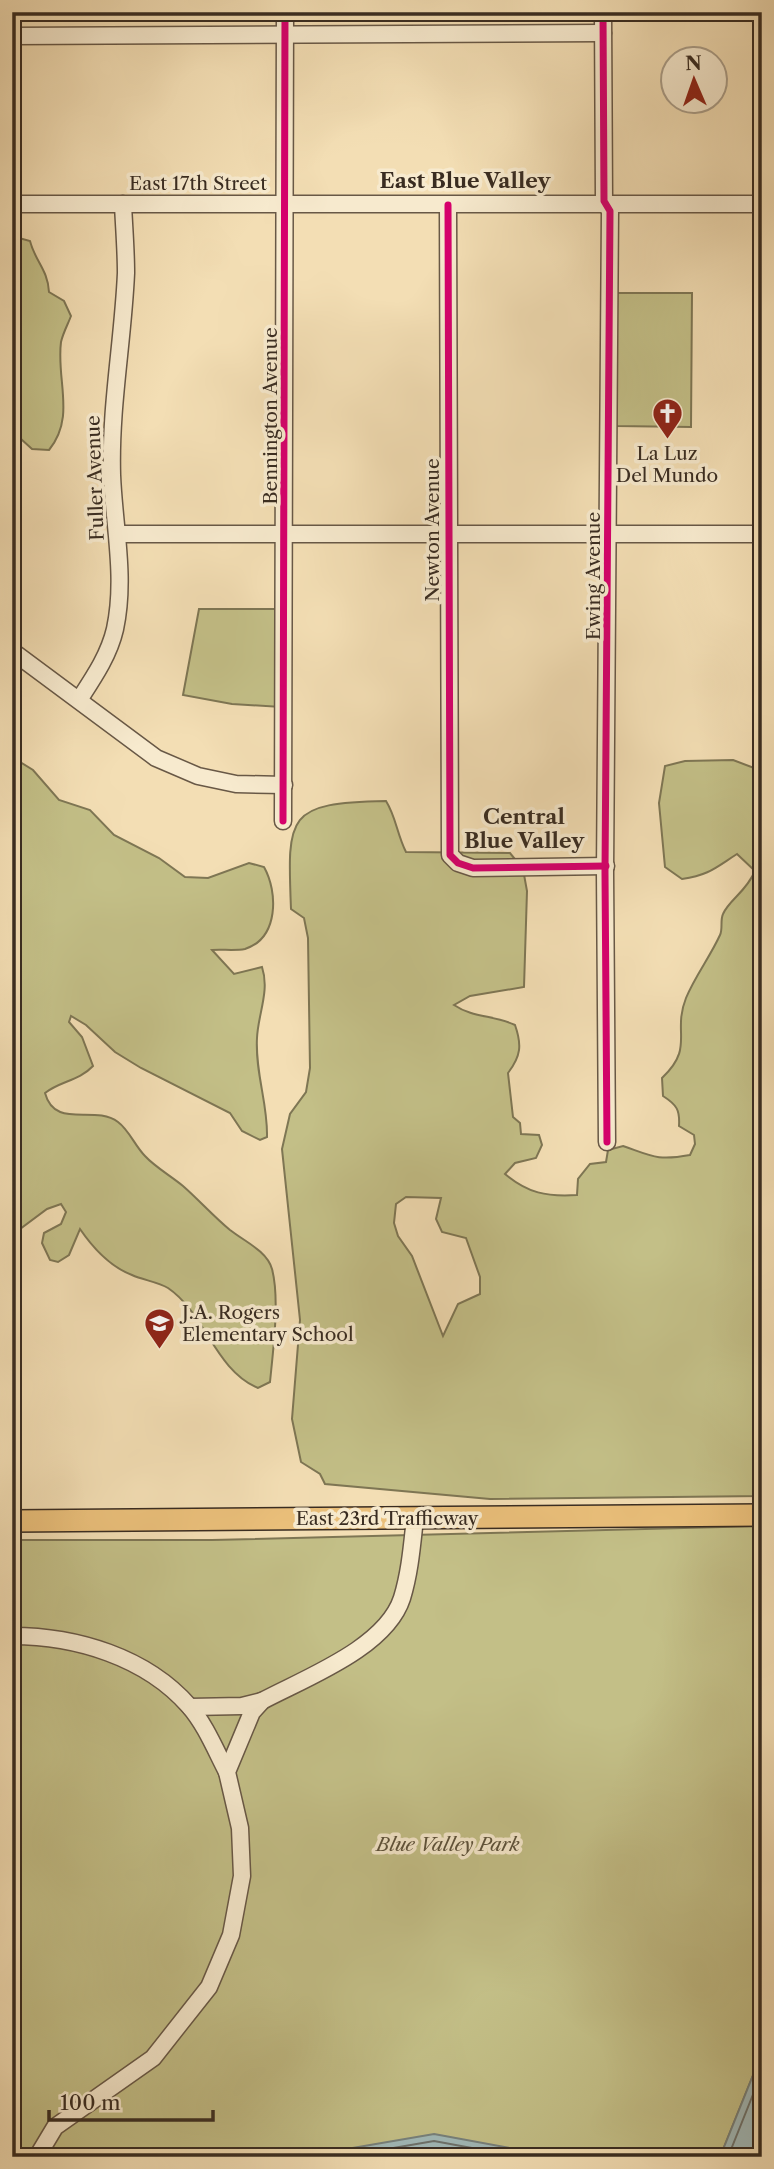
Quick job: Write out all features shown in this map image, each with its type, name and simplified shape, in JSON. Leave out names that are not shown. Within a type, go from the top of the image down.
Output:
[{"type":"main road","name":"East 23rd Trafficway","points":[[12,1521],[762,1515]]},
{"type":"street","name":"Bennington Avenue","points":[[284,821],[285,12]]},
{"type":"street","name":"Ewing Avenue","points":[[603,12],[604,194],[610,211],[607,1142]]},
{"type":"street","points":[[12,36],[603,33]]},
{"type":"street","name":"East 17th Street","points":[[12,204],[762,204]]},
{"type":"street","name":"Fuller Avenue","points":[[79,699],[102,666],[114,630],[119,595],[118,534],[112,475],[115,385],[125,274],[123,204]]},
{"type":"street","name":"Newton Avenue","points":[[449,205],[450,855],[458,863],[473,869],[606,866]]},
{"type":"street","points":[[118,534],[762,534]]},
{"type":"street","points":[[12,651],[156,758],[198,776],[236,784],[284,785]]},
{"type":"street","points":[[190,1707],[242,1706],[262,1701],[359,1649],[386,1625],[401,1600],[415,1518]]},
{"type":"street","points":[[12,1636],[74,1641],[126,1660],[163,1682],[190,1707],[227,1772],[240,1828],[242,1876],[230,1935],[209,1987],[153,2058],[55,2127],[37,2157]]},
{"type":"street","points":[[227,1772],[252,1712],[262,1701]]},
{"type":"green space","points":[[19,238],[30,241],[49,292],[64,301],[71,316],[61,342],[62,425],[49,450],[32,449],[21,439],[18,421],[12,419],[12,268],[16,266],[14,246]]},
{"type":"green space","points":[[616,293],[692,293],[691,427],[616,426]]},
{"type":"green space","points":[[199,609],[281,609],[281,707],[232,704],[183,695]]},
{"type":"green space","points":[[12,757],[33,770],[59,800],[90,810],[114,835],[159,858],[185,877],[208,878],[249,863],[264,867],[269,877],[272,913],[270,925],[264,935],[245,949],[212,950],[234,974],[262,967],[265,985],[257,1051],[267,1137],[260,1140],[242,1131],[230,1113],[141,1068],[115,1052],[86,1025],[71,1016],[69,1022],[82,1037],[93,1066],[82,1075],[45,1093],[57,1111],[66,1114],[98,1115],[118,1122],[149,1160],[265,1257],[272,1269],[274,1281],[275,1325],[270,1382],[258,1388],[243,1380],[231,1368],[181,1299],[164,1286],[124,1272],[97,1250],[80,1229],[69,1255],[58,1262],[50,1260],[42,1243],[44,1233],[61,1224],[66,1212],[61,1204],[47,1209],[12,1235]]},
{"type":"green space","points":[[733,760],[762,771],[762,1496],[490,1499],[325,1484],[320,1474],[301,1462],[292,1419],[300,1320],[282,1149],[290,1114],[306,1092],[310,1068],[308,938],[304,918],[291,909],[290,852],[293,834],[300,820],[311,811],[329,805],[386,801],[406,852],[510,853],[523,869],[527,891],[524,987],[470,996],[454,1005],[515,1025],[519,1044],[518,1056],[508,1073],[513,1117],[520,1123],[521,1134],[539,1135],[542,1145],[536,1158],[515,1163],[505,1174],[530,1190],[556,1195],[577,1195],[578,1179],[590,1164],[606,1162],[608,1150],[623,1146],[670,1158],[690,1155],[695,1144],[694,1135],[679,1126],[677,1108],[663,1096],[662,1078],[678,1057],[682,1010],[720,935],[723,914],[755,871],[737,854],[711,870],[682,879],[665,867],[659,803],[665,766],[685,761]],"holes":[[[406,1197],[441,1198],[436,1219],[442,1232],[466,1238],[480,1277],[480,1294],[458,1304],[443,1336],[412,1256],[398,1236],[394,1223],[396,1204]]]},
{"type":"green space","name":"Blue Valley Park","points":[[762,1526],[762,2053],[720,2157],[12,2157],[12,1540],[212,1540]]},
{"type":"water","points":[[762,2053],[762,2137],[753,2157],[720,2157]]},
{"type":"water","points":[[434,2134],[526,2151],[534,2157],[300,2157]]},
{"type":"cycle path","points":[[283,821],[285,12]]},
{"type":"cycle path","points":[[603,12],[604,201],[610,211],[605,872],[607,1142]]},
{"type":"cycle path","points":[[448,205],[450,855],[458,863],[473,868],[606,866]]},
{"type":"place","name":"La Luz Del Mundo","points":[[667,441]]},
{"type":"place","name":"J.A. Rogers Elementary School","points":[[159,1350]]},
{"type":"district","name":"East Blue Valley","points":[[465,180]]},
{"type":"district","name":"Central Blue Valley","points":[[524,828]]}]
